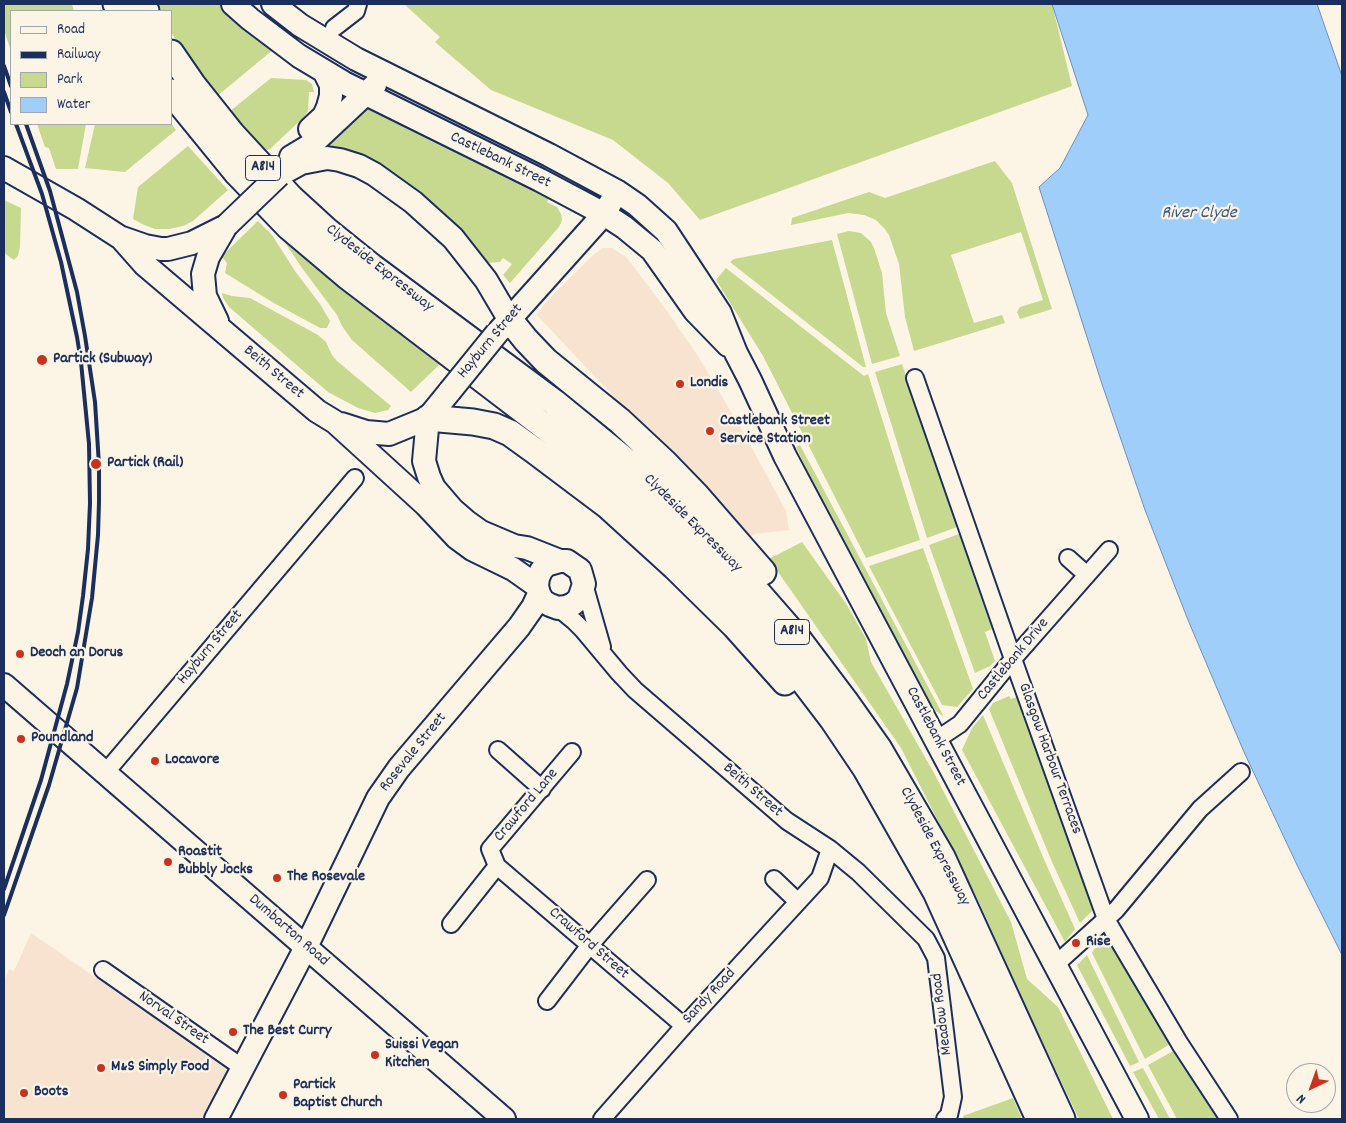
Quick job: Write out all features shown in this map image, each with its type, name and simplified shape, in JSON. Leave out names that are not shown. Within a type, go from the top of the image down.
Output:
[{"type":"main road","name":"Clydeside Expressway","points":[[172,54],[232,134],[291,198],[326,230],[372,267],[604,441],[679,508],[724,554],[799,640],[845,701],[894,773],[942,857],[1062,1119]]},
{"type":"main road","name":"Clydeside Expressway","points":[[172,93],[237,173],[265,204],[314,248],[396,314],[587,459],[649,511],[748,613],[792,665],[866,769],[936,892],[1039,1119]]},
{"type":"main road","points":[[503,326],[526,340],[546,361],[620,420],[677,476],[735,539],[778,590],[823,647],[896,752],[936,826],[942,857]]},
{"type":"main road","points":[[428,418],[483,423],[502,429],[535,451],[608,506],[675,567],[735,626],[790,688],[894,816]]},
{"type":"street","name":"Castlebank Street","points":[[233,4],[280,42],[364,94],[540,180],[604,214],[624,227],[652,250],[695,311],[736,353]]},
{"type":"street","name":"Castlebank Street","points":[[273,4],[320,38],[386,74],[549,155],[618,192],[637,205],[666,231],[720,313],[736,353],[784,456],[1137,1119]]},
{"type":"street","points":[[334,28],[356,11],[358,4]]},
{"type":"street","points":[[285,166],[303,136],[324,116],[328,107],[331,85],[324,71]]},
{"type":"street","points":[[221,329],[205,296],[203,274],[208,257],[226,226],[285,166],[311,145],[386,74]]},
{"type":"street","points":[[285,166],[327,158],[340,160],[359,166],[374,174],[414,202],[453,238],[471,258],[486,280],[503,326]]},
{"type":"street","name":"Beith Street","points":[[4,168],[76,209],[121,238],[144,264],[317,411],[335,422],[426,505],[457,538],[472,549],[513,569],[574,620],[634,689],[787,822],[830,849],[858,872],[906,918]]},
{"type":"street","name":"Hayburn Street","points":[[335,422],[366,432],[389,434],[428,418],[503,326],[604,214],[618,192]]},
{"type":"street","points":[[121,238],[145,246],[168,249],[192,243],[226,226]]},
{"type":"street","name":"Glasgow Harbour Terraces","points":[[915,378],[1106,919],[1180,1044],[1228,1119]]},
{"type":"street","name":"Beith Street","points":[[428,418],[424,461],[434,488],[452,509],[467,522],[489,536],[514,546],[527,548],[567,562],[576,567],[583,577],[605,657]]},
{"type":"street","name":"Hayburn Street","points":[[106,772],[355,478]]},
{"type":"street","name":"Castlebank Drive","points":[[936,740],[960,724],[1013,659],[1109,550]]},
{"type":"street","points":[[1068,558],[1087,575]]},
{"type":"street","points":[[560,560],[546,565],[538,578],[547,598],[573,604],[583,592],[584,584]]},
{"type":"street","name":"Rosevale Street","points":[[216,1119],[306,947],[378,798],[399,768],[519,627],[547,598]]},
{"type":"street","name":"Dumbarton Road","points":[[4,684],[504,1119]]},
{"type":"street","points":[[498,750],[542,789]]},
{"type":"street","name":"Crawford Lane","points":[[496,863],[490,849],[572,752]]},
{"type":"street","points":[[1055,965],[1116,910],[1200,809],[1240,772]]},
{"type":"street","name":"Sandy Road","points":[[602,1119],[684,1026],[820,878],[830,849]]},
{"type":"street","points":[[450,924],[496,863]]},
{"type":"street","name":"Crawford Street","points":[[496,863],[684,1026]]},
{"type":"street","points":[[774,879],[798,902]]},
{"type":"street","points":[[547,1001],[590,945],[647,880]]},
{"type":"street","name":"Meadow Road","points":[[906,918],[926,939],[936,958],[954,1097],[949,1115],[945,1119]]},
{"type":"street","name":"Norval Street","points":[[103,970],[243,1068]]},
{"type":"shaded area","points":[[603,248],[612,248],[626,257],[698,356],[746,437],[786,511],[789,530],[755,534],[748,537],[615,406],[615,398],[537,315],[546,302],[592,256]]},
{"type":"shaded area","points":[[31,933],[227,1068],[227,1073],[202,1119],[4,1119],[4,981],[9,969],[14,971]]},
{"type":"green space","points":[[4,4],[72,4],[74,10],[10,10],[10,48],[4,30]]},
{"type":"green space","points":[[153,4],[220,4],[233,17],[274,49],[216,97],[189,62],[172,34],[172,10],[157,10]]},
{"type":"green space","points":[[404,4],[1052,4],[1072,86],[700,220],[668,183],[613,140],[491,90],[435,42],[440,37]]},
{"type":"green space","points":[[271,78],[306,80],[312,84],[314,92],[309,92],[308,111],[304,117],[270,149],[262,151],[229,112]]},
{"type":"green space","points":[[366,105],[550,196],[547,202],[557,207],[561,214],[562,220],[559,227],[510,283],[503,275],[512,264],[503,258],[500,262],[487,263],[329,147],[328,144]]},
{"type":"green space","points":[[172,124],[176,130],[125,172],[85,168],[95,125]]},
{"type":"green space","points":[[37,125],[86,125],[78,169],[56,169],[49,148],[45,147]]},
{"type":"green space","points":[[188,146],[228,190],[193,221],[183,226],[155,229],[133,219],[138,187]]},
{"type":"green space","points":[[995,161],[1012,183],[1052,309],[1020,319],[1017,312],[1020,307],[1043,300],[1021,232],[951,255],[974,323],[1002,315],[1005,323],[914,351],[905,317],[899,264],[889,235],[884,228],[876,220],[864,215],[848,213],[791,225],[792,218],[869,192],[885,198]]},
{"type":"green space","points":[[4,200],[21,208],[20,247],[18,256],[14,260],[4,253]]},
{"type":"green space","points":[[258,221],[272,235],[295,271],[320,304],[330,321],[327,328],[320,328],[272,302],[225,273],[227,263],[222,257]]},
{"type":"green space","points":[[276,229],[336,285],[440,364],[411,392],[352,340],[337,315]]},
{"type":"green space","points":[[849,231],[861,233],[871,242],[874,248],[882,273],[886,313],[900,356],[872,364],[837,234]]},
{"type":"green space","points":[[832,240],[866,367],[863,367],[730,262],[734,259]]},
{"type":"green space","points":[[726,268],[864,376],[868,374],[920,540],[866,558],[763,356],[716,280]]},
{"type":"green space","points":[[222,293],[250,298],[318,335],[326,342],[337,361],[391,406],[388,410],[375,413],[358,408],[328,392],[229,307]]},
{"type":"green space","points":[[902,364],[957,527],[927,538],[875,372]]},
{"type":"green space","points":[[800,445],[943,716],[934,710],[810,477],[796,447]]},
{"type":"green space","points":[[959,534],[992,629],[985,632],[995,661],[990,666],[975,673],[929,545]]},
{"type":"green space","points":[[802,542],[847,605],[866,639],[871,662],[934,773],[1011,922],[1027,979],[1058,1007],[1113,1119],[1079,1119],[979,902],[901,748],[769,559]]},
{"type":"green space","points":[[923,548],[973,689],[957,707],[942,705],[869,566]]},
{"type":"green space","points":[[1009,696],[1011,699],[1019,696],[1081,876],[1087,879],[1097,906],[1080,923],[1052,862],[989,709],[993,703]]},
{"type":"green space","points":[[983,715],[1075,929],[1065,942],[962,750],[972,728]]},
{"type":"green space","points":[[1114,940],[1113,947],[1172,1043],[1145,1059],[1092,953],[1094,949]]},
{"type":"green space","points":[[1087,955],[1139,1062],[1130,1066],[1077,965]]},
{"type":"green space","points":[[1175,1050],[1218,1119],[1177,1119],[1148,1065]]},
{"type":"green space","points":[[1143,1068],[1170,1119],[1159,1119],[1133,1072]]},
{"type":"green space","points":[[1013,1098],[1022,1119],[964,1119],[963,1116]]},
{"type":"water","name":"River Clyde","points":[[1052,4],[1317,4],[1342,76],[1342,955],[1244,752],[1188,620],[1145,510],[1101,381],[1039,187],[1060,168],[1088,115]]},
{"type":"railway","points":[[4,66],[10,83]]},
{"type":"railway","points":[[4,92],[10,109]]},
{"type":"railway","points":[[4,889],[41,780],[67,684],[78,632],[83,596],[90,503],[89,444],[77,337],[61,262],[42,194],[16,125]]},
{"type":"railway","points":[[4,915],[49,785],[77,688],[92,598],[99,502],[95,402],[77,292],[50,191],[26,125]]},
{"type":"place","name":"Partick (Subway)","points":[[42,360]]},
{"type":"place","name":"Londis","points":[[680,384]]},
{"type":"place","name":"Castlebank Street Service Station","points":[[710,431]]},
{"type":"place","name":"Partick (Rail)","points":[[96,464]]},
{"type":"place","name":"Deoch an Dorus","points":[[20,654]]},
{"type":"place","name":"Poundland","points":[[21,739]]},
{"type":"place","name":"Locavore","points":[[155,761]]},
{"type":"place","name":"Roastit Bubbly Jocks","points":[[168,862]]},
{"type":"place","name":"The Rosevale","points":[[277,878]]},
{"type":"place","name":"Rise","points":[[1076,943]]},
{"type":"place","name":"The Best Curry","points":[[233,1032]]},
{"type":"place","name":"Suissi Vegan Kitchen","points":[[375,1055]]},
{"type":"place","name":"M&S Simply Food","points":[[101,1068]]},
{"type":"place","name":"Boots","points":[[24,1093]]},
{"type":"place","name":"Partick Baptist Church","points":[[283,1095]]}]
